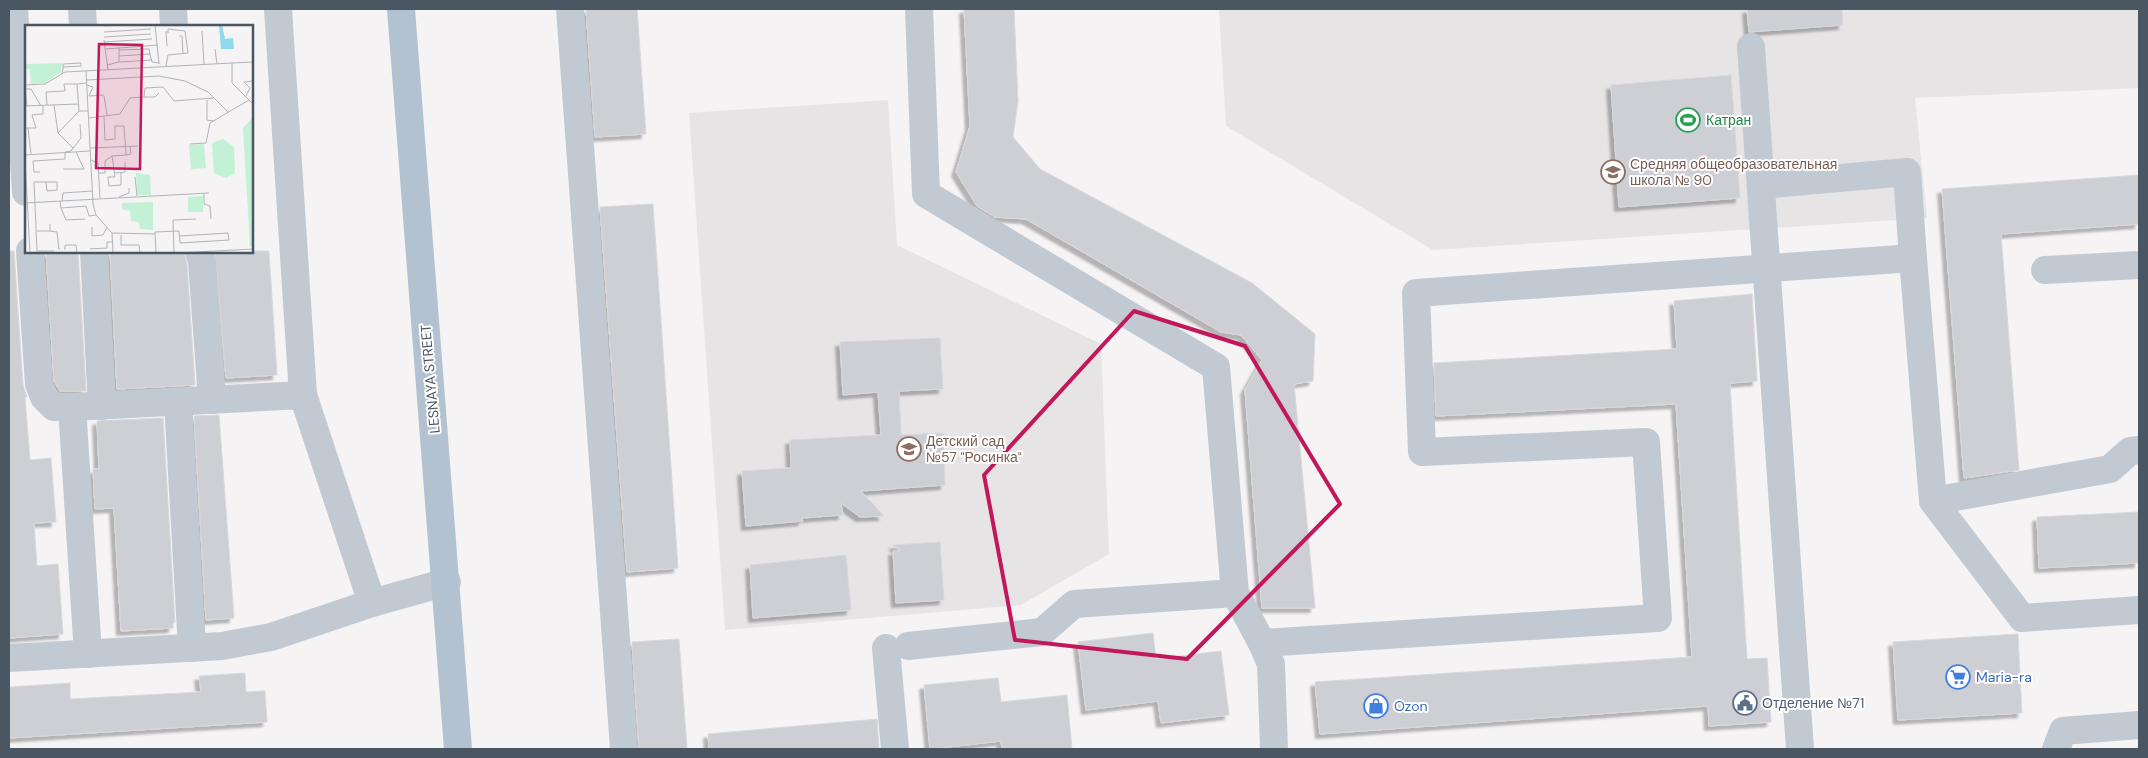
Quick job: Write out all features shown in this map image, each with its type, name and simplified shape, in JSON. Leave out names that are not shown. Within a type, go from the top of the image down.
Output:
[{"type":"main road","name":"LESNAYA STREET","points":[[401,9],[447,582],[458,749]]},
{"type":"street","points":[[14,9],[25,177]]},
{"type":"street","points":[[82,9],[83,25]]},
{"type":"street","points":[[173,9],[174,25]]},
{"type":"street","points":[[278,9],[302,395],[372,603]]},
{"type":"street","points":[[570,9],[624,749]]},
{"type":"street","points":[[919,9],[926,194],[1216,367],[1235,593],[1271,664],[1274,749]]},
{"type":"street","points":[[1751,46],[1800,749]]},
{"type":"street","points":[[1761,185],[1907,172],[1932,501],[2022,618],[2139,610]]},
{"type":"street","points":[[30,252],[39,384],[44,397],[54,407],[302,395]]},
{"type":"street","points":[[94,252],[102,406]]},
{"type":"street","points":[[199,252],[202,261],[212,400]]},
{"type":"street","points":[[1262,643],[1658,618],[1646,442],[1422,452],[1416,294],[1913,258]]},
{"type":"street","points":[[2045,270],[2139,265]]},
{"type":"street","points":[[178,402],[192,648]]},
{"type":"street","points":[[72,407],[88,654]]},
{"type":"street","points":[[1932,501],[2110,469],[2130,450],[2139,450]]},
{"type":"street","points":[[9,658],[222,646],[271,637],[372,603],[447,582]]},
{"type":"street","points":[[895,749],[897,647],[1042,632],[1074,604],[1235,593]]},
{"type":"street","points":[[2056,749],[2063,730],[2139,725]]},
{"type":"highlighted area","points":[[1134,311],[1245,346],[1340,504],[1187,659],[1015,640],[984,475]]},
{"type":"shaded area","name":"Средняя общеобразовательная школа № 90","points":[[1219,9],[2139,9],[2139,88],[1915,98],[1927,218],[1433,250],[1226,126]]},
{"type":"shaded area","name":"Детский сад №57 \"Росинка\"","points":[[888,100],[897,245],[1101,344],[1109,554],[1021,605],[725,630],[689,113]]},
{"type":"building","points":[[586,9],[637,9],[646,134],[595,137]]},
{"type":"building","points":[[964,9],[1014,9],[1018,101],[1013,137],[1040,169],[1252,283],[1315,334],[1313,381],[1294,384],[1315,608],[1262,608],[1245,390],[1262,360],[1241,335],[1221,332],[1026,219],[995,217],[977,206],[956,172],[970,126]]},
{"type":"building","points":[[1747,9],[1842,9],[1843,25],[1749,32]]},
{"type":"building","points":[[1731,75],[1740,198],[1619,207],[1611,85]]},
{"type":"building","points":[[2139,175],[2139,224],[2001,234],[2019,470],[1964,478],[1942,189]]},
{"type":"building","points":[[653,204],[678,568],[627,572],[600,207]]},
{"type":"building","points":[[9,251],[14,251],[23,385],[27,397],[25,397],[30,460],[51,458],[56,522],[34,523],[37,566],[58,564],[63,634],[9,638]]},
{"type":"building","points":[[269,251],[277,375],[226,378],[215,252]]},
{"type":"building","points":[[46,252],[78,252],[86,391],[60,391],[54,381]]},
{"type":"building","points":[[110,252],[184,252],[187,264],[195,385],[117,389]]},
{"type":"building","points":[[1752,294],[1757,381],[1730,383],[1747,659],[1767,658],[1771,722],[1709,726],[1708,706],[1320,734],[1315,682],[1692,657],[1676,404],[1436,416],[1434,363],[1677,349],[1674,301]]},
{"type":"building","points":[[940,338],[943,389],[899,391],[901,435],[943,433],[945,485],[861,491],[884,516],[860,517],[841,503],[843,515],[802,518],[803,521],[746,526],[742,471],[791,468],[790,440],[881,435],[878,392],[843,395],[840,342]]},
{"type":"building","points":[[219,415],[234,618],[206,620],[194,416]]},
{"type":"building","points":[[163,418],[175,622],[173,623],[173,628],[121,631],[114,508],[95,509],[93,469],[99,469],[97,421]]},
{"type":"building","points":[[2139,512],[2139,563],[2039,568],[2037,517]]},
{"type":"building","points":[[940,542],[944,600],[896,603],[893,551],[900,551],[893,545]]},
{"type":"building","points":[[846,555],[851,610],[753,618],[750,565]]},
{"type":"building","points":[[1153,633],[1156,659],[1221,651],[1229,715],[1161,723],[1158,701],[1086,710],[1078,642]]},
{"type":"building","name":"Maria-ra","points":[[2018,634],[2022,713],[1898,720],[1893,642]]},
{"type":"building","points":[[679,639],[687,749],[639,749],[632,642]]},
{"type":"building","points":[[245,673],[246,692],[265,691],[267,722],[9,738],[9,687],[70,683],[70,699],[201,692],[199,676]]},
{"type":"building","points":[[998,678],[1001,702],[1067,695],[1072,749],[1002,749],[1001,741],[930,749],[924,685]]},
{"type":"building","points":[[877,719],[879,749],[709,749],[708,734]]},
{"type":"place","name":"Катран","points":[[1688,120]]},
{"type":"place","name":"Средняя общеобразовательная школа № 90","points":[[1613,172]]},
{"type":"place","name":"Детский сад №57 \"Росинка\"","points":[[909,449]]},
{"type":"place","name":"Maria-ra","points":[[1958,677]]},
{"type":"place","name":"Отделение №71","points":[[1745,703]]},
{"type":"place","name":"Ozon","points":[[1376,706]]}]
